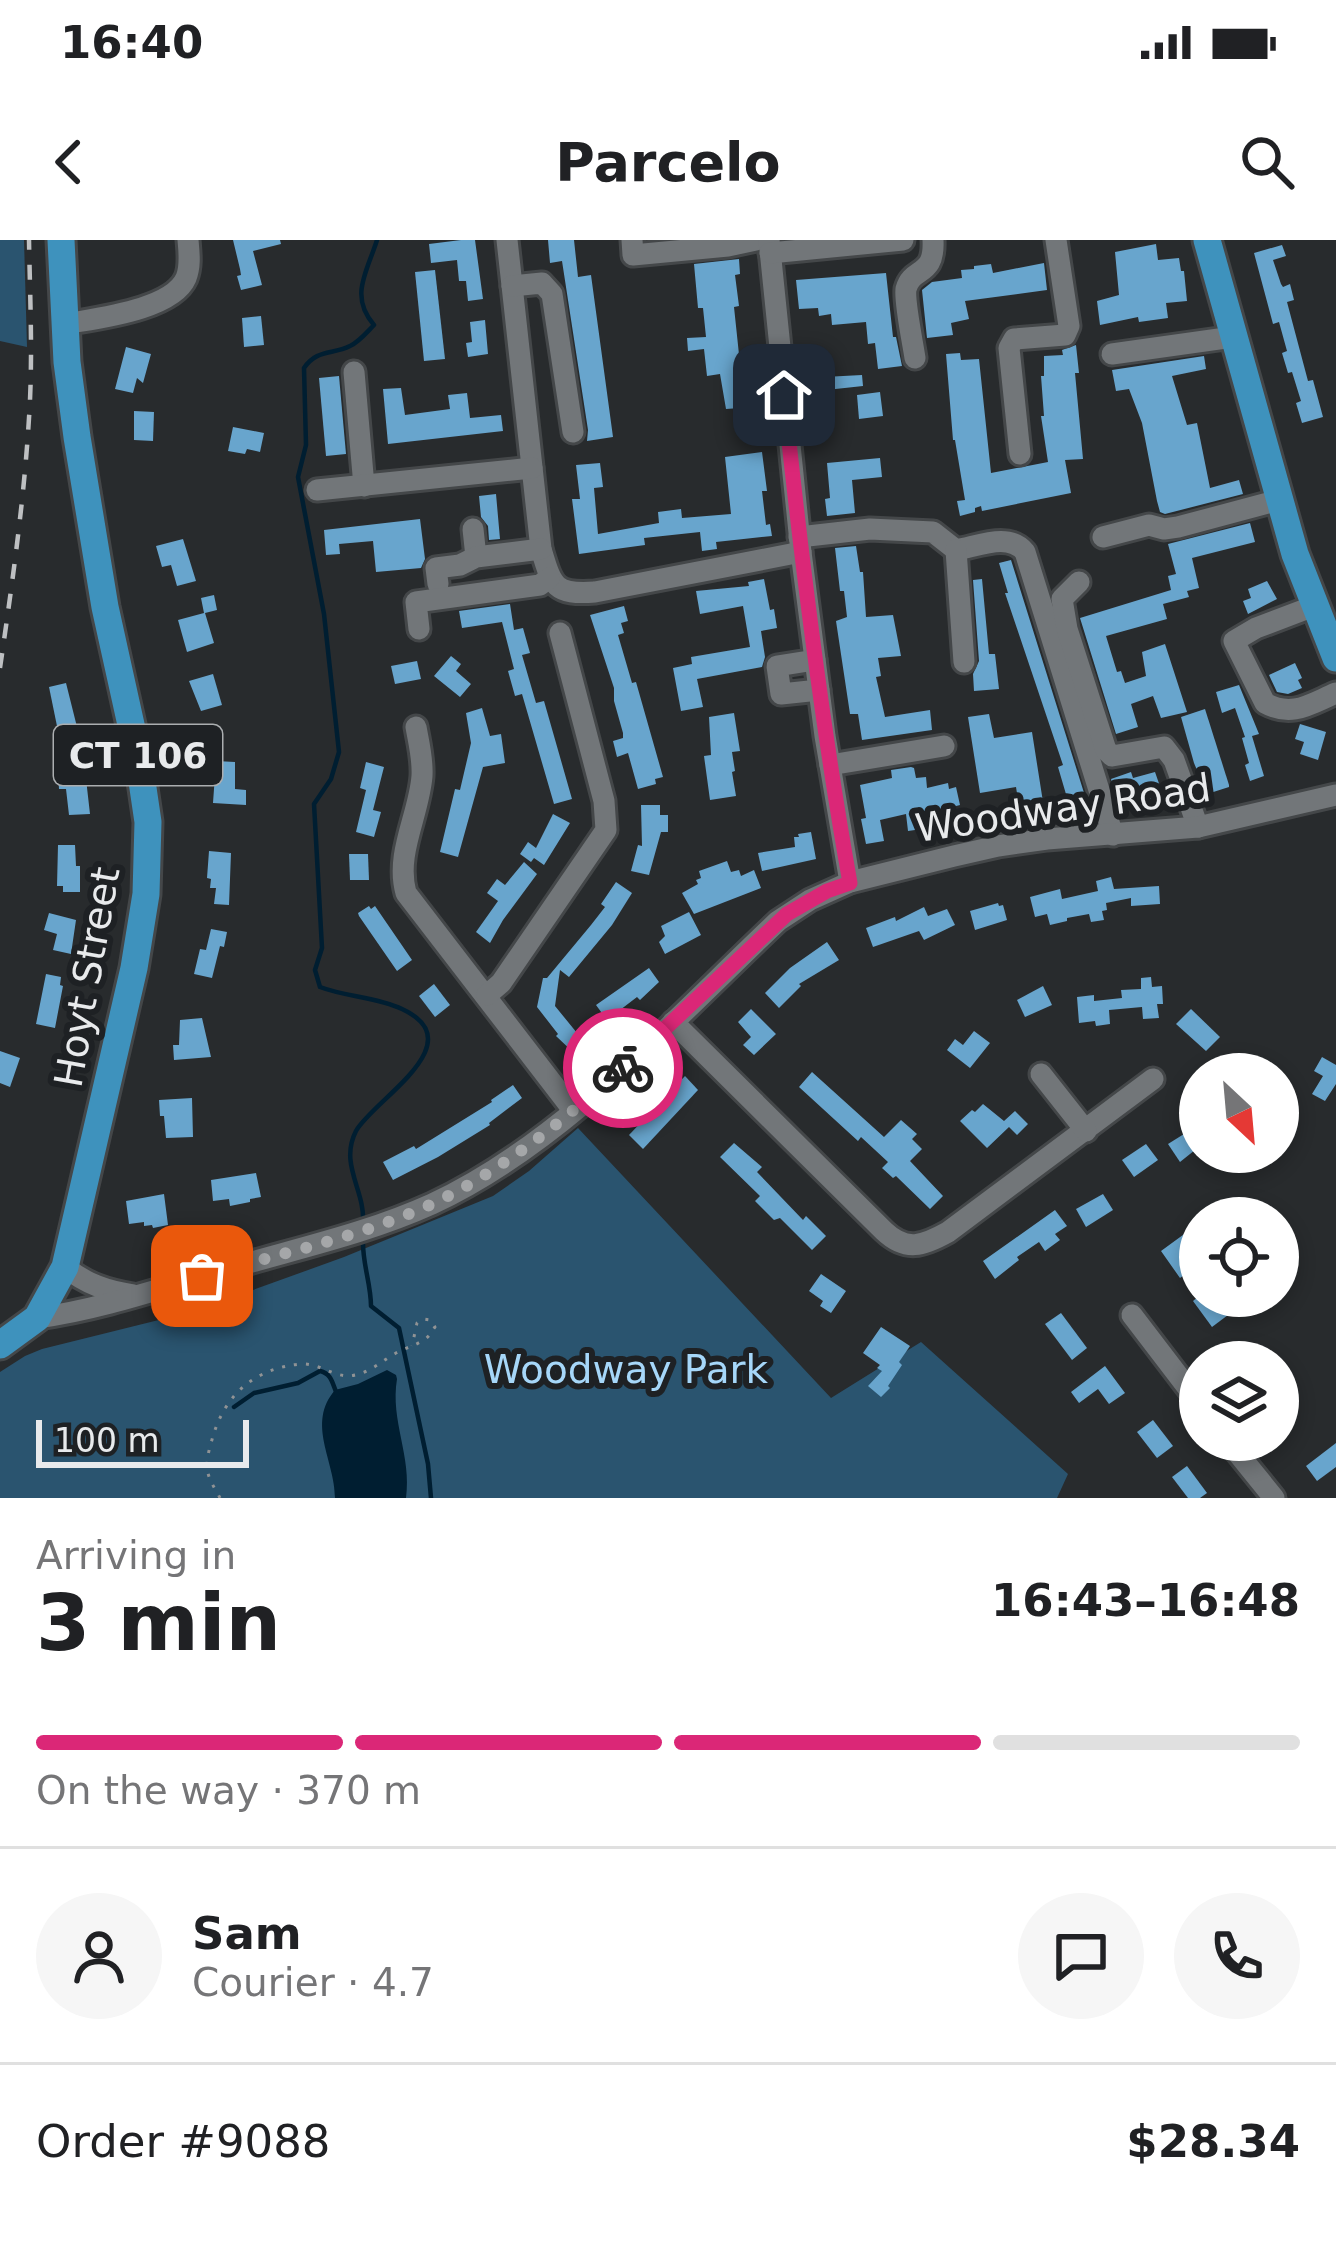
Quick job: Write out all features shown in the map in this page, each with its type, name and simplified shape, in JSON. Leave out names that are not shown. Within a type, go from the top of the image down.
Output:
[{"type":"main road","name":"Hoyt Street","points":[[0,1345],[37,1318],[65,1268],[134,968],[145,909],[148,855],[143,783],[104,607],[71,394],[61,240]]},
{"type":"main road","points":[[1207,240],[1279,500],[1336,658]]},
{"type":"street","points":[[65,324],[143,306],[173,293],[187,275],[188,240]]},
{"type":"street","points":[[507,240],[541,550],[556,587],[566,592],[595,592],[870,529],[933,532],[956,550],[1017,546],[1113,835]]},
{"type":"street","points":[[632,240],[633,255],[728,246],[903,240]]},
{"type":"street","points":[[915,358],[906,289],[930,266],[933,240]]},
{"type":"street","points":[[1020,454],[1009,348],[1014,339],[1065,335],[1069,326],[1057,240]]},
{"type":"street","points":[[765,244],[815,660],[850,883]]},
{"type":"street","points":[[512,286],[542,283],[552,294],[573,432]]},
{"type":"street","points":[[1112,354],[1233,337]]},
{"type":"street","points":[[354,372],[364,486]]},
{"type":"street","points":[[317,490],[532,468]]},
{"type":"street","points":[[1103,537],[1149,525],[1164,530],[1279,500]]},
{"type":"street","points":[[472,529],[476,556]]},
{"type":"street","points":[[438,584],[436,568],[460,565],[476,556],[541,550]]},
{"type":"street","points":[[956,550],[964,662]]},
{"type":"street","points":[[419,628],[416,602],[540,585],[549,578]]},
{"type":"street","points":[[1078,583],[1062,599],[1064,614],[1106,750],[1112,756],[1164,747],[1174,760],[1198,826]]},
{"type":"street","points":[[1314,606],[1234,641],[1265,704],[1284,712],[1336,693]]},
{"type":"street","points":[[487,995],[501,983],[606,830],[604,801],[560,633]]},
{"type":"street","points":[[815,660],[777,666],[778,680],[781,694],[819,690]]},
{"type":"street","points":[[416,728],[422,780],[403,881],[418,911],[573,1110]]},
{"type":"street","points":[[830,765],[944,746]]},
{"type":"street","name":"Woodway Road","points":[[37,1318],[76,1313],[349,1234],[453,1193],[573,1110],[787,914],[827,891],[998,846],[1198,826],[1336,794]]},
{"type":"street","points":[[673,1022],[884,1231],[908,1246],[925,1245],[948,1232],[1153,1079]]},
{"type":"street","points":[[1040,1074],[1085,1131]]},
{"type":"street","points":[[65,1268],[106,1290],[134,1295]]},
{"type":"street","points":[[1132,1315],[1179,1377]]},
{"type":"street","points":[[1244,1461],[1274,1498]]},
{"type":"path","points":[[220,1498],[208,1475],[208,1455],[225,1405],[238,1389],[260,1376],[299,1364],[319,1365],[346,1376],[369,1371],[396,1353],[410,1347],[428,1336],[434,1330],[430,1320],[417,1323],[410,1347]]},
{"type":"green space","points":[[0,240],[24,240],[27,347],[0,341]]},
{"type":"green space","name":"Woodway Park","points":[[578,1128],[831,1398],[921,1342],[1068,1474],[1057,1498],[0,1498],[0,1372],[42,1349],[195,1311],[493,1196]]},
{"type":"shaded area","points":[[387,1370],[397,1379],[406,1498],[335,1498],[322,1429],[327,1403],[335,1390]]},
{"type":"building","points":[[233,240],[280,240],[281,244],[253,251],[262,285],[241,290]]},
{"type":"building","points":[[475,240],[483,299],[468,301],[457,260],[431,263],[429,244]]},
{"type":"building","points":[[548,240],[574,240],[578,277],[591,275],[613,437],[587,441],[562,261],[550,263]]},
{"type":"building","points":[[1156,244],[1158,260],[1179,258],[1187,301],[1166,303],[1168,318],[1139,322],[1138,317],[1100,325],[1097,301],[1119,295],[1115,252]]},
{"type":"building","points":[[1282,245],[1286,256],[1273,260],[1283,287],[1290,284],[1294,300],[1287,302],[1323,417],[1302,423],[1296,403],[1301,401],[1282,353],[1287,351],[1279,322],[1273,324],[1254,253]]},
{"type":"building","points":[[739,259],[740,274],[735,275],[739,306],[734,307],[744,402],[740,408],[726,409],[720,374],[707,376],[704,349],[688,351],[687,338],[706,337],[694,264]]},
{"type":"building","points":[[1044,263],[1047,290],[965,301],[969,319],[951,323],[953,335],[927,338],[922,290],[932,282],[962,278],[961,270],[974,266],[991,264],[993,273]]},
{"type":"building","points":[[435,270],[445,359],[424,361],[415,272]]},
{"type":"building","points":[[886,273],[893,337],[902,366],[878,369],[866,322],[832,325],[831,314],[819,316],[818,308],[799,309],[796,280]]},
{"type":"building","points":[[261,316],[264,345],[244,347],[242,318]]},
{"type":"building","points":[[485,320],[488,354],[468,357],[470,322]]},
{"type":"building","points":[[1076,345],[1083,459],[1065,460],[1071,493],[982,511],[981,506],[960,516],[957,501],[965,500],[953,440],[946,354],[960,353],[961,360],[979,359],[991,473],[1048,462],[1041,416],[1044,356],[1063,355],[1062,350]]},
{"type":"building","points":[[126,347],[151,354],[143,383],[137,378],[133,393],[115,389]]},
{"type":"building","points":[[1204,356],[1206,369],[1172,376],[1187,425],[1197,423],[1210,488],[1239,480],[1243,494],[1165,514],[1157,501],[1142,423],[1129,389],[1116,391],[1112,370]]},
{"type":"building","points":[[823,367],[824,377],[862,375],[863,386],[808,392],[806,369]]},
{"type":"building","points":[[339,376],[346,454],[326,456],[319,378]]},
{"type":"building","points":[[401,388],[405,415],[450,409],[448,395],[467,393],[470,418],[501,415],[503,431],[388,444],[383,389]]},
{"type":"building","points":[[880,392],[883,416],[859,419],[857,395]]},
{"type":"building","points":[[134,411],[154,412],[153,441],[134,440]]},
{"type":"building","points":[[233,427],[264,433],[260,452],[228,451]]},
{"type":"building","points":[[762,452],[766,525],[770,524],[772,536],[716,542],[717,549],[702,551],[700,532],[644,538],[645,545],[579,554],[572,499],[580,499],[576,465],[600,463],[603,487],[594,488],[598,534],[659,523],[658,512],[681,509],[682,518],[731,514],[725,457]]},
{"type":"building","points":[[880,458],[882,477],[852,480],[855,513],[827,516],[827,463]]},
{"type":"building","points":[[496,494],[500,539],[489,540],[479,496]]},
{"type":"building","points":[[420,519],[425,559],[421,568],[376,572],[373,541],[339,544],[340,554],[326,555],[324,530]]},
{"type":"building","points":[[1250,523],[1255,542],[1192,558],[1199,588],[1187,591],[1189,597],[1163,604],[1167,619],[1106,636],[1125,683],[1146,676],[1142,652],[1165,644],[1187,712],[1161,718],[1153,696],[1131,704],[1138,727],[1116,734],[1080,618],[1171,590],[1168,576],[1176,574],[1168,544]]},
{"type":"building","points":[[183,539],[196,581],[177,586],[171,565],[162,567],[156,546]]},
{"type":"building","points":[[856,546],[866,617],[893,615],[901,656],[878,658],[881,676],[876,677],[885,717],[930,710],[932,730],[862,740],[858,714],[850,714],[836,621],[847,617],[835,548]]},
{"type":"building","points":[[1011,560],[1085,796],[1068,801],[1058,767],[1063,765],[1005,593],[999,563]]},
{"type":"building","points":[[764,579],[777,628],[761,631],[762,667],[697,679],[703,707],[681,711],[673,668],[692,664],[691,657],[750,647],[743,606],[700,614],[696,591],[749,586],[748,582]]},
{"type":"building","points":[[982,579],[989,654],[995,654],[999,689],[974,691],[973,674],[979,661],[973,580]]},
{"type":"building","points":[[1267,581],[1277,599],[1248,614],[1243,601],[1251,598],[1248,589]]},
{"type":"building","points":[[214,595],[217,610],[205,613],[214,643],[187,652],[178,620],[204,613],[201,598]]},
{"type":"building","points":[[510,604],[514,630],[523,628],[530,653],[522,655],[536,703],[544,701],[572,799],[554,804],[522,694],[515,696],[508,671],[514,669],[502,622],[462,628],[459,611]]},
{"type":"building","points":[[624,606],[628,621],[621,623],[624,633],[618,635],[663,777],[638,789],[628,753],[617,757],[613,741],[623,738],[623,733],[590,615]]},
{"type":"building","points":[[451,656],[461,664],[456,671],[471,684],[460,697],[434,676]]},
{"type":"building","points":[[417,661],[421,679],[395,684],[391,666]]},
{"type":"building","points":[[1295,663],[1302,688],[1288,694],[1277,692],[1269,675]]},
{"type":"building","points":[[213,674],[222,705],[201,711],[189,681]]},
{"type":"building","points":[[66,683],[77,727],[58,731],[49,687]]},
{"type":"building","points":[[1239,685],[1259,734],[1252,736],[1264,776],[1250,781],[1245,737],[1235,708],[1222,713],[1216,692]]},
{"type":"building","points":[[482,708],[490,736],[501,734],[505,763],[483,767],[458,857],[440,852],[471,743],[466,713]]},
{"type":"building","points":[[1205,709],[1229,785],[1207,794],[1181,717]]},
{"type":"building","points":[[734,713],[740,751],[732,752],[736,796],[710,800],[704,756],[711,755],[709,717]]},
{"type":"building","points":[[989,714],[994,738],[1032,732],[1043,802],[1019,806],[1016,787],[980,793],[968,717]]},
{"type":"building","points":[[1300,724],[1326,732],[1318,760],[1300,754],[1304,742],[1295,739]]},
{"type":"building","points":[[216,761],[235,762],[235,789],[246,790],[246,805],[213,803]]},
{"type":"building","points":[[366,762],[384,767],[373,810],[381,812],[374,837],[356,832],[366,790],[360,788]]},
{"type":"building","points":[[911,767],[916,778],[926,777],[927,788],[948,783],[949,789],[956,787],[960,805],[929,813],[929,828],[908,831],[906,814],[880,820],[884,841],[866,844],[860,785],[892,778],[891,770]]},
{"type":"building","points":[[85,770],[90,814],[69,815],[58,772]]},
{"type":"building","points":[[1131,772],[1133,778],[1155,772],[1163,795],[1140,803],[1139,797],[1118,802],[1111,779]]},
{"type":"building","points":[[641,805],[660,805],[660,815],[668,815],[668,832],[661,832],[649,875],[631,871],[638,845],[642,846]]},
{"type":"building","points":[[553,814],[570,823],[544,865],[534,858],[531,862],[520,854],[528,842],[536,848]]},
{"type":"building","points":[[811,832],[816,859],[762,871],[758,853],[795,847],[794,837]]},
{"type":"building","points":[[58,845],[75,845],[80,892],[63,892],[63,886],[57,886]]},
{"type":"building","points":[[209,851],[231,853],[229,905],[214,904],[216,888],[210,888],[207,878]]},
{"type":"building","points":[[349,854],[368,854],[369,880],[350,880]]},
{"type":"building","points":[[727,861],[731,872],[739,870],[741,876],[754,870],[761,888],[694,914],[682,893],[698,884],[699,871]]},
{"type":"building","points":[[524,862],[537,874],[490,943],[476,932],[498,901],[487,893],[497,879],[505,885]]},
{"type":"building","points":[[1111,877],[1114,889],[1159,886],[1160,904],[1131,906],[1131,898],[1106,903],[1104,920],[1091,922],[1089,914],[1050,925],[1047,914],[1035,917],[1030,897],[1060,889],[1062,899],[1098,891],[1096,881]]},
{"type":"building","points":[[616,882],[632,893],[612,925],[569,977],[560,970],[555,1006],[586,1044],[575,1054],[537,1007],[543,978],[605,907],[601,904]]},
{"type":"building","points":[[998,903],[1007,920],[975,930],[970,911]]},
{"type":"building","points":[[375,906],[412,960],[397,971],[359,916]]},
{"type":"building","points":[[924,907],[928,916],[947,909],[955,925],[924,940],[919,931],[873,947],[866,928],[895,917],[896,921]]},
{"type":"building","points":[[689,912],[701,935],[665,954],[659,942],[665,936],[661,926]]},
{"type":"building","points":[[49,913],[76,920],[71,954],[53,950],[57,934],[44,930]]},
{"type":"building","points":[[211,929],[227,932],[212,978],[194,974]]},
{"type":"building","points":[[827,942],[839,960],[799,984],[779,1008],[765,993]]},
{"type":"building","points":[[649,968],[659,982],[607,1020],[596,1005]]},
{"type":"building","points":[[46,974],[61,977],[63,986],[55,1028],[36,1024]]},
{"type":"building","points":[[1151,977],[1152,987],[1162,986],[1159,1018],[1143,1019],[1142,1007],[1109,1010],[1110,1024],[1079,1023],[1077,997],[1094,995],[1094,1001],[1122,998],[1121,990],[1141,989],[1141,978]]},
{"type":"building","points":[[434,984],[450,1005],[435,1017],[419,996]]},
{"type":"building","points":[[1043,986],[1052,1005],[1025,1017],[1017,1000]]},
{"type":"building","points":[[751,1009],[776,1034],[754,1055],[743,1045],[751,1037],[738,1022]]},
{"type":"building","points":[[1191,1009],[1220,1037],[1206,1051],[1176,1024]]},
{"type":"building","points":[[202,1018],[211,1057],[174,1060],[180,1020]]},
{"type":"building","points":[[974,1031],[990,1043],[970,1068],[947,1050],[955,1039],[963,1045]]},
{"type":"building","points":[[0,1051],[20,1058],[10,1087],[0,1083]]},
{"type":"building","points":[[1322,1057],[1336,1065],[1336,1084],[1325,1101],[1312,1094],[1323,1076],[1314,1071]]},
{"type":"building","points":[[812,1072],[884,1137],[901,1120],[917,1134],[912,1139],[922,1149],[910,1161],[943,1196],[930,1209],[882,1168],[888,1162],[799,1087]]},
{"type":"building","points":[[685,1076],[698,1090],[643,1149],[629,1135]]},
{"type":"building","points":[[513,1085],[522,1098],[490,1125],[393,1180],[383,1162],[416,1149]]},
{"type":"building","points":[[192,1098],[193,1137],[166,1138],[159,1100]]},
{"type":"building","points":[[983,1104],[1004,1121],[1015,1111],[1028,1124],[1017,1135],[1009,1127],[987,1148],[960,1121]]},
{"type":"building","points":[[1179,1137],[1179,1160],[1168,1144]]},
{"type":"building","points":[[734,1143],[762,1167],[757,1172],[803,1220],[806,1216],[826,1236],[812,1250],[755,1201],[760,1196],[720,1157]]},
{"type":"building","points":[[1146,1144],[1158,1160],[1134,1177],[1122,1160]]},
{"type":"building","points":[[256,1173],[261,1197],[230,1206],[229,1199],[213,1201],[211,1180]]},
{"type":"building","points":[[164,1194],[168,1225],[129,1224],[126,1201]]},
{"type":"building","points":[[1103,1194],[1113,1210],[1086,1227],[1076,1209]]},
{"type":"building","points":[[1055,1210],[1067,1226],[1055,1234],[1060,1240],[1045,1251],[1039,1242],[995,1279],[983,1261]]},
{"type":"building","points":[[1179,1238],[1179,1277],[1161,1251]]},
{"type":"building","points":[[821,1274],[846,1291],[831,1313],[809,1291]]},
{"type":"building","points":[[1061,1313],[1087,1348],[1072,1360],[1045,1324]]},
{"type":"building","points":[[1205,1317],[1225,1317],[1212,1327]]},
{"type":"building","points":[[881,1327],[910,1346],[881,1397],[868,1386],[882,1371],[877,1368],[880,1365],[863,1353]]},
{"type":"building","points":[[1105,1366],[1125,1393],[1109,1404],[1098,1389],[1079,1403],[1071,1392]]},
{"type":"building","points":[[1153,1420],[1173,1446],[1157,1458],[1137,1432]]},
{"type":"building","points":[[1336,1443],[1336,1467],[1317,1481],[1306,1466]]},
{"type":"building","points":[[1187,1466],[1207,1493],[1200,1498],[1188,1498],[1172,1477]]},
{"type":"waterway","points":[[363,1222],[350,1155],[356,1131],[413,1071],[428,1038],[422,1023],[402,1009],[320,987],[315,970],[322,948],[314,804],[331,779],[339,752],[324,614],[298,477],[306,445],[304,368],[320,355],[353,344],[374,325],[361,294],[377,240]]},
{"type":"waterway","points":[[363,1240],[371,1306],[399,1328],[431,1498]]},
{"type":"waterway","points":[[234,1407],[254,1393],[298,1383],[320,1371],[329,1377],[337,1394]]},
{"type":"railway","points":[[0,668],[29,418],[29,240]]},
{"type":"way so far","points":[[202,1276],[382,1224],[435,1202],[531,1142],[623,1068]]},
{"type":"route","points":[[623,1068],[787,914],[850,883],[800,552],[784,395]]}]
